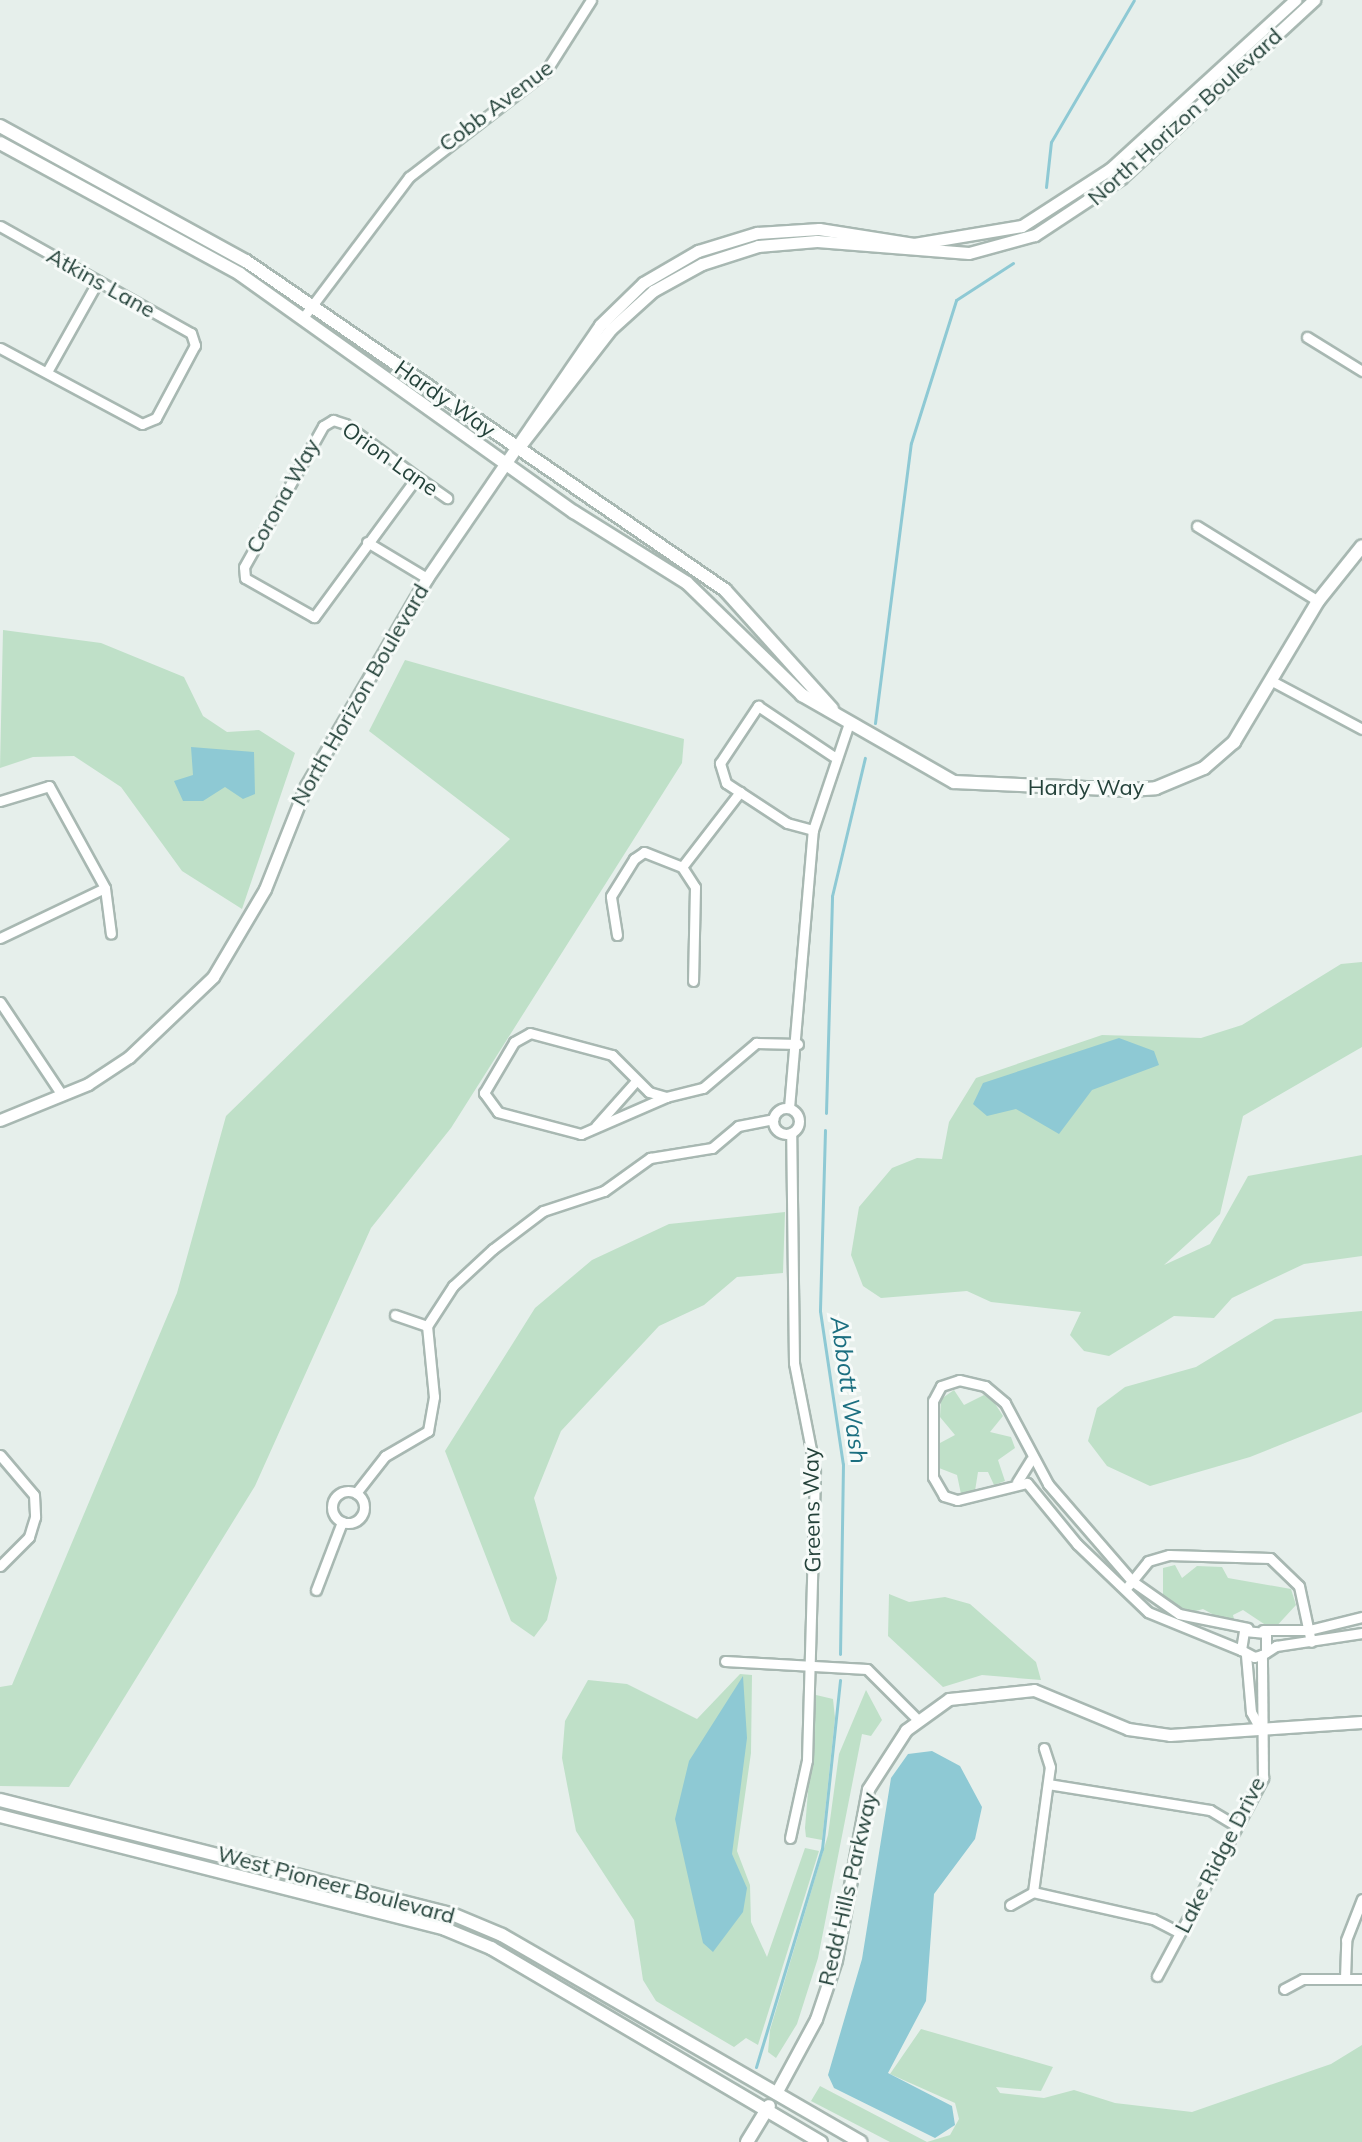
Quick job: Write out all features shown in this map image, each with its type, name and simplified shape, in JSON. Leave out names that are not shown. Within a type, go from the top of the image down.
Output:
[{"type":"main road","name":"Hardy Way","points":[[0,126],[312,305],[516,450],[725,590],[848,726]]},
{"type":"main road","name":"Hardy Way","points":[[0,143],[240,274],[507,463],[687,583],[802,695],[848,726],[954,782],[1156,788],[1220,756],[1318,601],[1362,546]]},
{"type":"main road","name":"West Pioneer Boulevard","points":[[0,1800],[452,1914],[502,1935],[860,2142]]},
{"type":"main road","name":"West Pioneer Boulevard","points":[[0,1816],[445,1929],[491,1948],[821,2142]]},
{"type":"main road","points":[[747,2142],[776,2093]]},
{"type":"street","name":"Cobb Avenue","points":[[302,319],[409,177],[546,71],[591,0]]},
{"type":"street","name":"North Horizon Boulevard","points":[[0,1120],[62,1095],[129,1057],[213,977],[265,889],[306,786],[427,578],[600,325],[643,283],[698,251],[757,233],[819,229],[914,244],[1022,226],[1110,169],[1295,0]]},
{"type":"street","name":"North Horizon Boulevard","points":[[516,450],[611,329],[665,284],[758,246],[817,241],[969,253],[1035,235],[1121,178],[1314,0]]},
{"type":"street","name":"Atkins Lane","points":[[0,226],[191,333],[195,345],[156,418],[142,424],[48,370]]},
{"type":"street","points":[[0,348],[48,370],[98,281]]},
{"type":"street","points":[[1307,337],[1362,371]]},
{"type":"street","name":"Orion Lane","points":[[333,420],[447,498]]},
{"type":"street","name":"Corona Way","points":[[333,420],[323,426],[280,502],[244,567],[245,578],[314,617],[367,542]]},
{"type":"street","points":[[417,477],[367,542],[427,578]]},
{"type":"street","points":[[1197,526],[1318,601]]},
{"type":"street","points":[[1270,680],[1362,729]]},
{"type":"street","points":[[813,830],[740,792],[719,774],[720,763],[758,706],[833,756]]},
{"type":"street","points":[[342,1522],[333,1500],[356,1493],[385,1456],[428,1431],[434,1397],[427,1326],[453,1286],[543,1211],[604,1191],[650,1158],[712,1148],[749,1121],[773,1119],[789,1108],[798,1044],[813,830],[833,756],[848,726]]},
{"type":"street","points":[[0,801],[49,786],[105,888],[111,934]]},
{"type":"street","points":[[682,867],[740,792]]},
{"type":"street","points":[[617,935],[611,896],[634,859],[644,852],[682,867],[695,887],[693,981]]},
{"type":"street","points":[[0,938],[105,888]]},
{"type":"street","points":[[0,1002],[62,1095]]},
{"type":"street","points":[[666,1097],[636,1081],[612,1055],[520,1035],[484,1093],[486,1105],[590,1132],[666,1097],[703,1088],[756,1043],[798,1044]]},
{"type":"street","points":[[590,1132],[636,1081]]},
{"type":"street","name":"Greens Way","points":[[789,1108],[800,1120],[791,1133],[794,1363],[815,1470],[807,1760],[790,1838]]},
{"type":"street","points":[[773,1119],[776,1130],[791,1133]]},
{"type":"street","points":[[395,1315],[427,1326]]},
{"type":"street","points":[[1362,1617],[1309,1630],[1262,1630],[1193,1620],[1132,1581],[1031,1460],[995,1394],[959,1380],[941,1386],[933,1401],[938,1490],[957,1500],[1017,1482],[1035,1489],[1124,1591],[1174,1627],[1243,1652],[1264,1654],[1362,1633]]},
{"type":"street","points":[[0,1455],[34,1495],[29,1537],[0,1566]]},
{"type":"street","points":[[1017,1482],[1031,1460]]},
{"type":"street","points":[[316,1590],[342,1522],[363,1511],[356,1493]]},
{"type":"street","points":[[1124,1591],[1148,1561],[1169,1555],[1270,1558],[1299,1586],[1311,1642]]},
{"type":"street","points":[[1248,1628],[1243,1652],[1251,1712],[1260,1728]]},
{"type":"street","points":[[1260,1728],[1264,1654],[1262,1630]]},
{"type":"street","points":[[725,1661],[811,1666],[881,1677],[918,1720]]},
{"type":"street","name":"Redd Hills Parkway","points":[[776,2093],[816,2019],[836,1960],[868,1789],[886,1752],[918,1720],[949,1699],[1007,1688],[1060,1698],[1128,1729],[1202,1736],[1260,1728],[1362,1722]]},
{"type":"street","name":"Lake Ridge Drive","points":[[1157,1976],[1235,1825],[1263,1778],[1260,1728]]},
{"type":"street","points":[[1033,1892],[1048,1784],[1044,1748]]},
{"type":"street","points":[[1048,1784],[1210,1810],[1235,1825]]},
{"type":"street","points":[[1010,1905],[1033,1892],[1153,1919],[1180,1933]]},
{"type":"street","points":[[1345,1978],[1346,1940],[1362,1899]]},
{"type":"street","points":[[1284,1989],[1303,1979],[1362,1979]]},
{"type":"green space","points":[[3,630],[101,643],[184,677],[203,716],[227,732],[259,730],[295,753],[242,909],[182,871],[121,787],[74,756],[33,757],[0,768]]},
{"type":"green space","points":[[405,660],[684,739],[682,763],[451,1128],[371,1228],[255,1486],[69,1787],[0,1786],[0,1687],[12,1685],[177,1293],[226,1116],[510,839],[369,731]]},
{"type":"green space","points":[[1362,962],[1362,1047],[1243,1116],[1220,1214],[1164,1265],[1210,1244],[1248,1176],[1362,1155],[1362,1256],[1304,1264],[1232,1298],[1214,1318],[1174,1316],[1109,1356],[1084,1351],[1070,1335],[1081,1312],[991,1302],[967,1291],[881,1298],[863,1286],[851,1255],[859,1207],[892,1168],[917,1158],[942,1159],[949,1122],[976,1078],[1102,1035],[1201,1038],[1242,1025],[1341,964]]},
{"type":"green space","points":[[785,1212],[783,1273],[737,1277],[704,1305],[659,1326],[561,1431],[534,1498],[557,1578],[547,1620],[534,1637],[511,1621],[445,1451],[535,1308],[592,1260],[669,1224]]},
{"type":"green space","points":[[1362,1311],[1362,1412],[1250,1457],[1150,1486],[1107,1466],[1088,1441],[1097,1408],[1125,1387],[1196,1367],[1275,1319]]},
{"type":"green space","points":[[954,1390],[964,1405],[984,1395],[994,1402],[1003,1416],[990,1432],[1011,1437],[1015,1448],[998,1460],[1005,1481],[994,1485],[988,1472],[978,1472],[975,1491],[961,1494],[957,1475],[939,1468],[940,1443],[955,1435],[940,1417],[941,1399]]},
{"type":"green space","points":[[1175,1565],[1182,1578],[1197,1566],[1222,1567],[1228,1578],[1291,1589],[1296,1605],[1273,1630],[1243,1610],[1233,1615],[1236,1627],[1203,1609],[1185,1614],[1163,1602],[1163,1568]]},
{"type":"green space","points":[[889,1594],[909,1602],[945,1597],[970,1604],[1036,1662],[1041,1680],[982,1675],[943,1687],[888,1636]]},
{"type":"green space","points":[[740,1674],[752,1675],[751,1753],[737,1851],[750,1885],[751,1922],[767,1957],[805,1848],[819,1851],[758,2045],[746,2038],[734,2047],[656,2001],[643,1980],[634,1920],[576,1831],[562,1758],[565,1721],[588,1680],[627,1684],[697,1719]]},
{"type":"green space","points":[[866,1690],[882,1720],[871,1736],[862,1734],[818,1958],[797,2024],[776,2058],[768,2052],[770,2030],[828,1835],[839,1754]]},
{"type":"green space","points":[[816,1695],[833,1699],[835,1718],[822,1840],[806,1837],[805,1828]]},
{"type":"green space","points":[[921,2029],[1053,2067],[1041,2091],[996,2087],[1000,2093],[1044,2098],[1074,2090],[1115,2103],[1192,2112],[1331,2064],[1362,2045],[1362,2142],[927,2142],[950,2135],[959,2119],[955,2103],[890,2074]]},
{"type":"green space","points":[[820,2086],[927,2142],[890,2142],[811,2101]]},
{"type":"water","points":[[191,747],[254,752],[255,794],[243,799],[225,787],[203,801],[183,801],[174,781],[193,775]]},
{"type":"water","points":[[1119,1038],[1154,1051],[1159,1065],[1092,1090],[1059,1134],[1016,1109],[987,1116],[973,1104],[983,1083]]},
{"type":"water","points":[[743,1676],[747,1738],[732,1854],[747,1888],[743,1912],[713,1952],[703,1943],[675,1819],[689,1761]]},
{"type":"water","points":[[932,1751],[960,1766],[982,1807],[975,1839],[934,1894],[926,2001],[888,2073],[952,2106],[955,2125],[935,2138],[834,2088],[828,2075],[862,1959],[891,1778],[908,1754]]},
{"type":"waterway","points":[[1046,187],[1051,142],[1134,0]]},
{"type":"waterway","points":[[875,723],[911,443],[956,300],[1013,263]]},
{"type":"waterway","name":"Abbott Wash","points":[[826,1113],[832,896],[865,758]]},
{"type":"waterway","name":"Abbott Wash","points":[[825,1130],[820,1311],[843,1464],[840,1654]]},
{"type":"waterway","name":"Abbott Wash","points":[[756,2067],[822,1849],[840,1680]]}]
